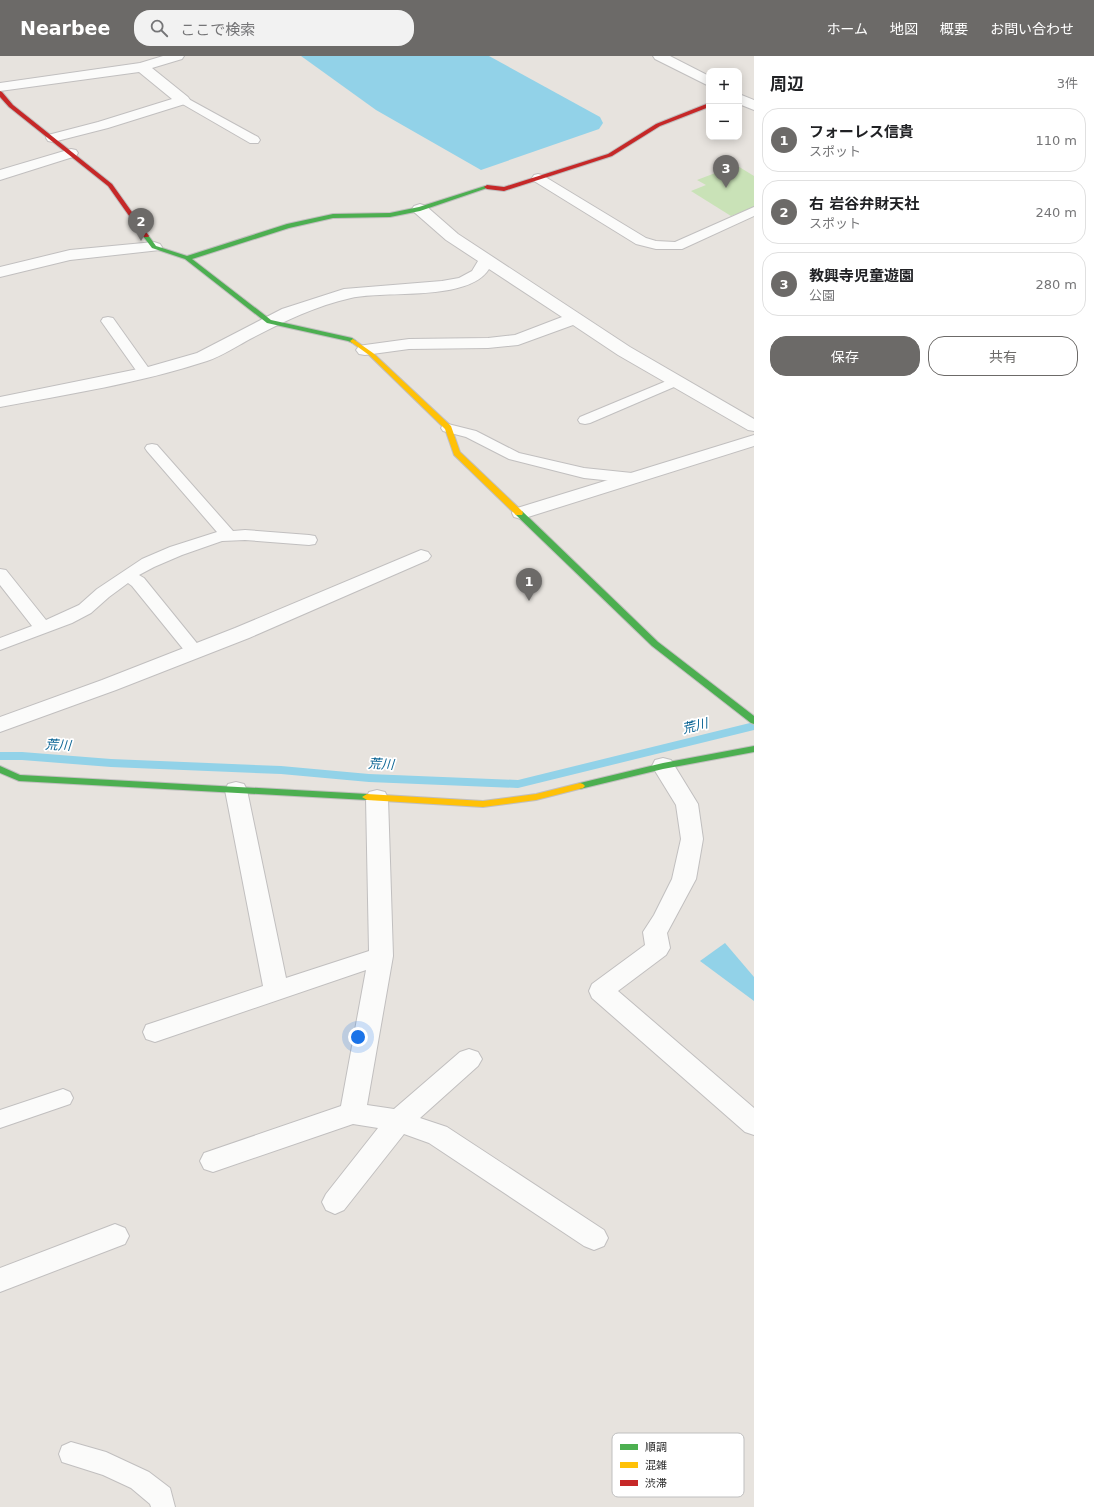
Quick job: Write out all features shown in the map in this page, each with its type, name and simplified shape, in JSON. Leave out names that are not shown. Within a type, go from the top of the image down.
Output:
[{"type":"street","points":[[0,87],[142,67],[177,56]]},
{"type":"street","points":[[660,56],[706,80]]},
{"type":"street","points":[[142,67],[183,100]]},
{"type":"street","points":[[0,93],[11,106],[110,185],[138,227],[154,247]]},
{"type":"street","points":[[53,138],[103,125],[183,100]]},
{"type":"street","points":[[742,100],[754,106]]},
{"type":"street","points":[[187,258],[287,226],[333,216],[390,215],[420,209],[485,187],[504,189],[610,155],[658,124],[706,106]]},
{"type":"street","points":[[0,175],[71,153]]},
{"type":"street","points":[[420,209],[452,237],[624,351],[754,426]]},
{"type":"street","points":[[0,272],[70,255],[154,247],[187,258],[269,322],[350,339],[365,350],[448,428],[457,453],[521,513],[655,644],[754,721]]},
{"type":"street","points":[[0,402],[145,373],[203,357],[288,313],[350,293],[442,286],[464,282],[478,274],[487,260]]},
{"type":"street","points":[[365,350],[409,344],[488,344],[518,340],[575,318]]},
{"type":"street","points":[[521,513],[754,440]]},
{"type":"street","points":[[0,725],[109,685],[194,651],[421,556]]},
{"type":"street","points":[[1,769],[19,778],[483,804],[536,797],[663,766],[754,749]]},
{"type":"street","points":[[663,766],[687,804],[692,839],[684,879],[664,921],[655,932],[658,948],[601,991],[754,1124]]},
{"type":"street","points":[[236,790],[276,991]]},
{"type":"street","points":[[353,1113],[381,956],[377,798]]},
{"type":"street","points":[[154,1032],[381,956]]},
{"type":"street","points":[[335,1202],[399,1121],[469,1060]]},
{"type":"street","points":[[212,1161],[353,1113],[399,1121],[438,1135],[594,1238]]},
{"type":"street","points":[[0,1280],[115,1236]]},
{"type":"lane","points":[[183,100],[254,140]]},
{"type":"lane","points":[[538,178],[641,241],[656,245],[677,246],[754,211]]},
{"type":"lane","points":[[108,321],[145,373]]},
{"type":"lane","points":[[585,420],[676,381]]},
{"type":"lane","points":[[448,428],[471,434],[514,456],[584,473],[632,478]]},
{"type":"lane","points":[[152,448],[229,536]]},
{"type":"lane","points":[[0,644],[66,619],[86,609],[103,593],[128,575],[148,563],[176,551],[221,536],[245,535],[309,540]]},
{"type":"lane","points":[[0,574],[43,628]]},
{"type":"lane","points":[[128,575],[138,582],[194,651]]},
{"type":"lane","points":[[0,1119],[63,1098]]},
{"type":"lane","points":[[71,1454],[106,1464],[140,1480],[161,1497],[163,1507]]},
{"type":"green space","points":[[736,165],[754,176],[754,207],[731,216],[691,191],[706,185],[697,180]]},
{"type":"water","points":[[301,56],[489,56],[600,117],[603,123],[599,129],[481,170],[376,110]]},
{"type":"water","points":[[725,943],[754,977],[754,1001],[700,961]]},
{"type":"waterway","name":"荒川","points":[[0,756],[22,756],[111,763],[281,770],[369,778],[518,784],[754,726]]},
{"type":"traffic: fast","points":[[187,258],[287,226],[333,216],[390,215],[420,209],[487,187]]},
{"type":"traffic: fast","points":[[146,236],[154,247],[187,258],[269,322],[350,339],[353,341]]},
{"type":"traffic: fast","points":[[519,513],[655,644],[754,721]]},
{"type":"traffic: fast","points":[[580,786],[663,766],[754,749]]},
{"type":"traffic: fast","points":[[0,769],[19,778],[367,797]]},
{"type":"traffic: slow","points":[[353,341],[371,354],[448,428],[457,453],[519,513]]},
{"type":"traffic: slow","points":[[367,797],[483,804],[536,797],[580,786]]},
{"type":"traffic: jam","points":[[0,93],[11,106],[110,185],[146,236]]},
{"type":"traffic: jam","points":[[487,187],[504,189],[610,155],[658,125],[706,106]]},
{"type":"place","name":"教興寺児童遊園","points":[[726,188]]},
{"type":"place","name":"右 岩谷弁財天社","points":[[141,241]]},
{"type":"place","name":"フォーレス信貴","points":[[529,601]]}]
